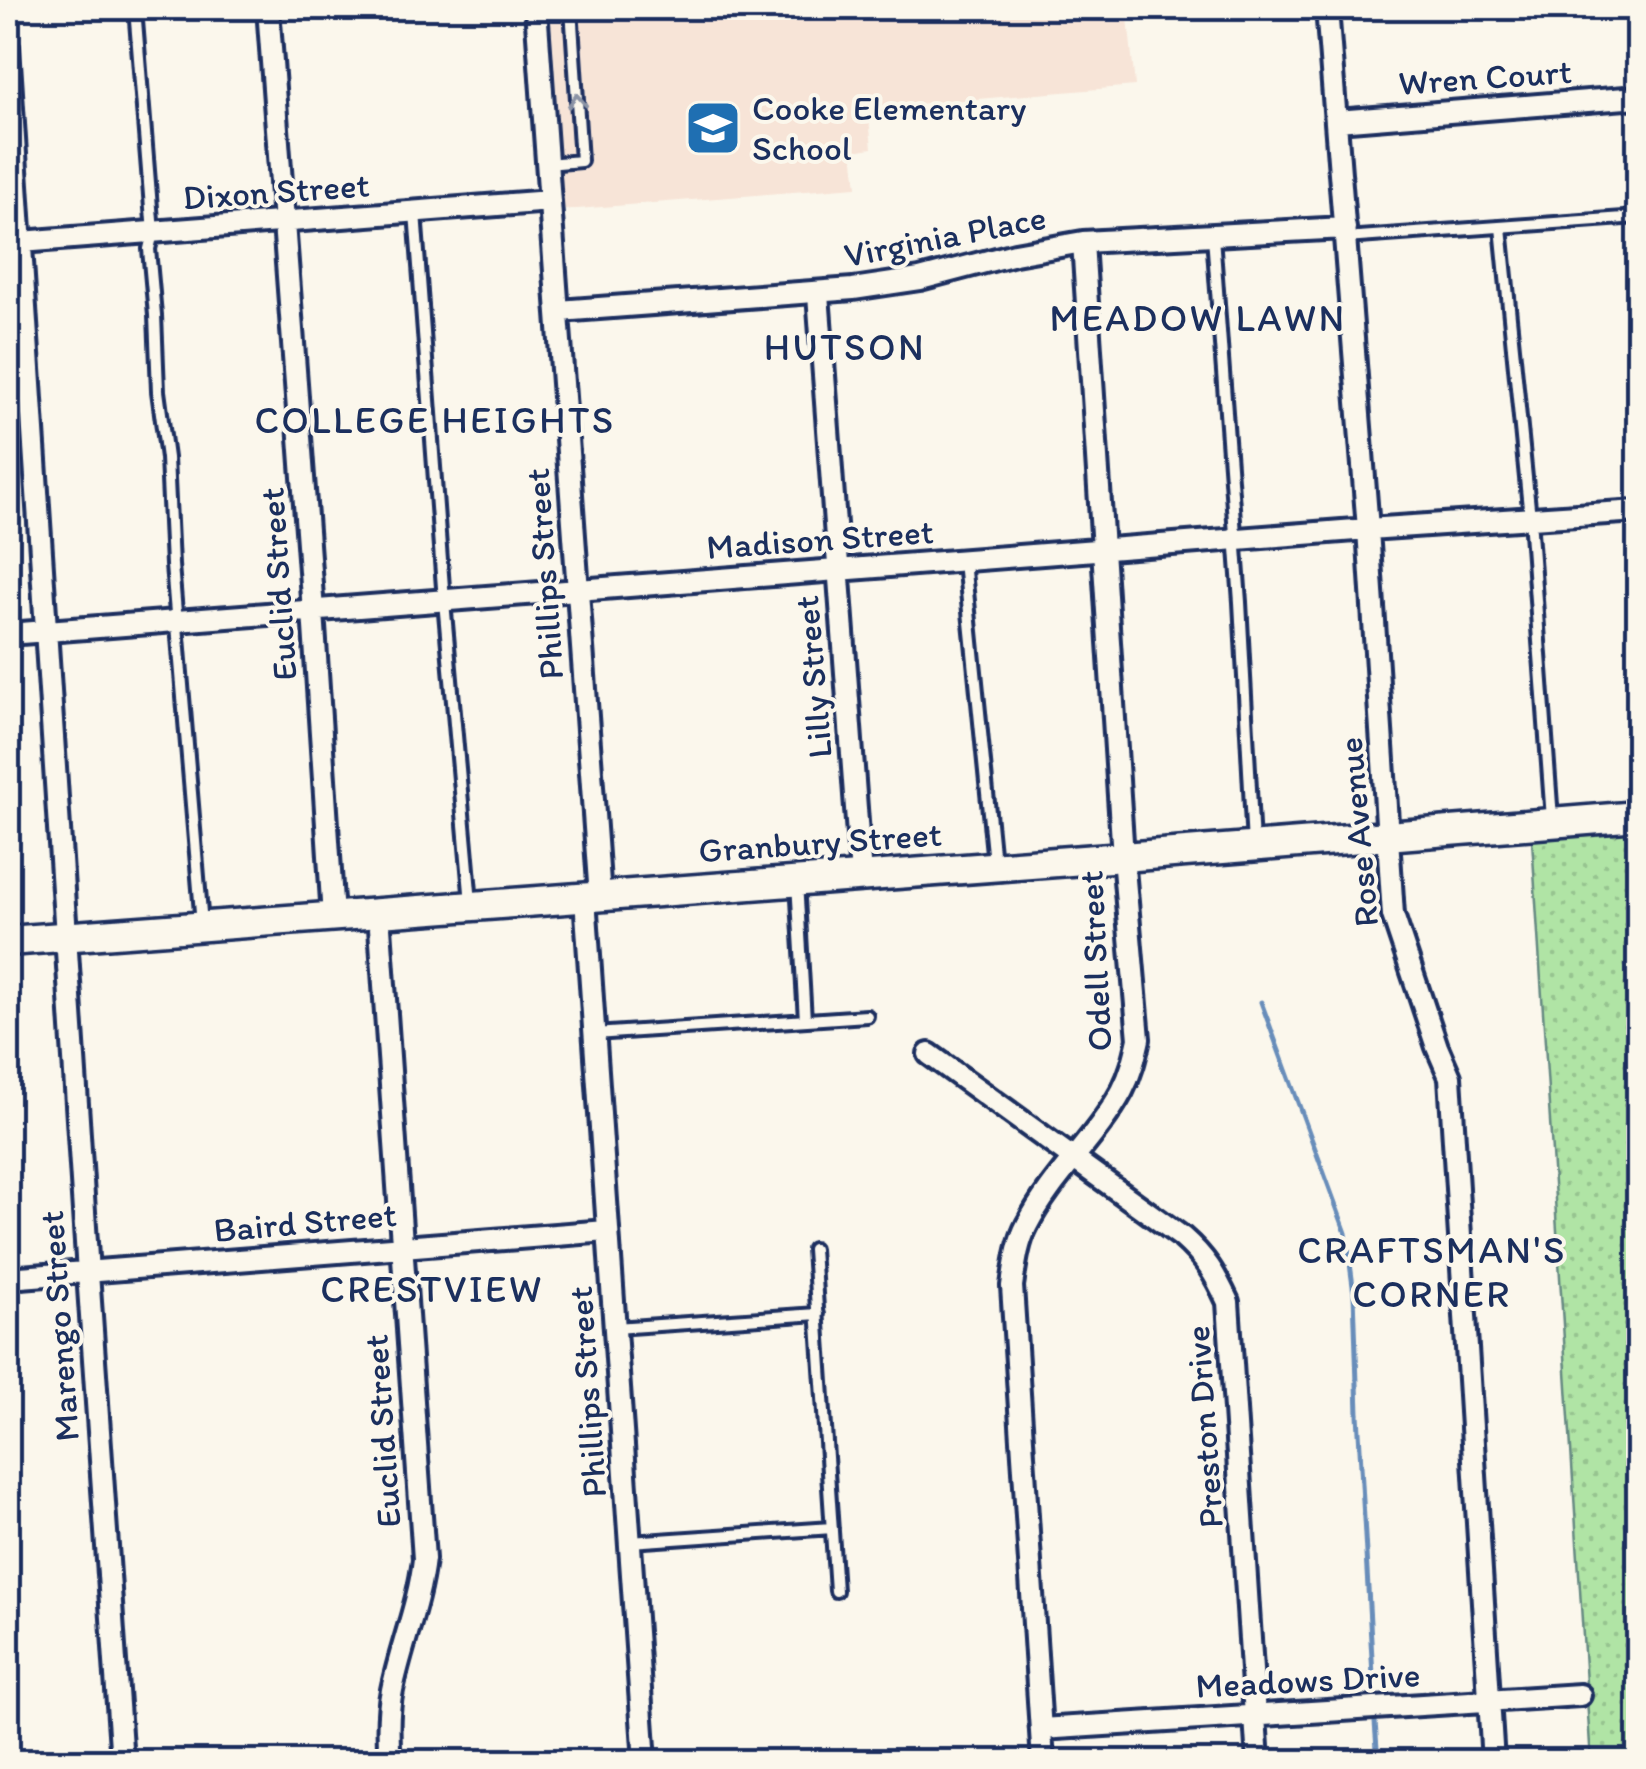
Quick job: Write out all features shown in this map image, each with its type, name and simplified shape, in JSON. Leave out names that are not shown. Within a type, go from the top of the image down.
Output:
[{"type":"street","name":"Euclid Street","points":[[268,8],[333,917]]},
{"type":"street","name":"Phillips Street","points":[[536,8],[578,591],[594,1034],[645,1762]]},
{"type":"street","name":"Rose Avenue","points":[[1327,8],[1396,928],[1450,1077],[1493,1762]]},
{"type":"street","name":"Marengo Street","points":[[8,47],[14,243],[47,631],[122,1762]]},
{"type":"street","name":"Wren Court","points":[[1337,121],[1638,98]]},
{"type":"street","name":"Dixon Street","points":[[14,243],[550,201]]},
{"type":"street","name":"Virginia Place","points":[[559,312],[818,294],[920,279],[1015,254],[1083,242],[1345,233]]},
{"type":"street","name":"Odell Street","points":[[1043,1762],[1012,1286],[1018,1246],[1026,1226],[1122,1092],[1138,1039],[1083,242]]},
{"type":"street","name":"Lilly Street","points":[[818,294],[862,876]]},
{"type":"street","name":"Madison Street","points":[[8,634],[1368,528],[1638,512]]},
{"type":"street","name":"Granbury Street","points":[[8,941],[1638,816]]},
{"type":"street","name":"Euclid Street","points":[[379,913],[424,1559],[392,1691],[388,1719],[390,1762]]},
{"type":"street","name":"Preston Drive","points":[[929,1054],[1201,1254],[1228,1302],[1258,1762]]},
{"type":"street","name":"Baird Street","points":[[8,1278],[607,1231]]},
{"type":"street","name":"Meadows Drive","points":[[1040,1728],[1580,1694]]},
{"type":"lane","points":[[135,8],[153,233],[149,249],[158,391],[167,458],[202,926]]},
{"type":"lane","points":[[547,164],[581,161],[571,8]]},
{"type":"lane","points":[[415,212],[444,601],[472,904]]},
{"type":"lane","points":[[1345,233],[1638,217]]},
{"type":"lane","points":[[1500,227],[1530,518],[1552,823]]},
{"type":"lane","points":[[1213,236],[1253,846]]},
{"type":"lane","points":[[964,561],[994,866]]},
{"type":"lane","points":[[797,881],[806,1020]]},
{"type":"lane","points":[[594,1034],[867,1016]]},
{"type":"lane","points":[[814,1249],[836,1590]]},
{"type":"lane","points":[[615,1328],[818,1314]]},
{"type":"lane","points":[[630,1542],[832,1528]]},
{"type":"shaded area","name":"Cooke Elementary School","points":[[549,8],[1127,8],[1135,86],[868,108],[872,148],[853,151],[857,187],[564,210]]},
{"type":"green space","points":[[1638,831],[1638,1761],[1591,1761],[1532,840]]},
{"type":"waterway","points":[[1261,1002],[1346,1233],[1354,1294],[1374,1693]]},
{"type":"waterway","points":[[1375,1722],[1378,1762]]},
{"type":"place","name":"Cooke Elementary School","points":[[713,128]]},
{"type":"district","name":"MEADOW LAWN","points":[[1198,318]]},
{"type":"district","name":"HUTSON","points":[[845,347]]},
{"type":"district","name":"COLLEGE HEIGHTS","points":[[435,420]]},
{"type":"district","name":"CRAFTSMAN'S CORNER","points":[[1432,1272]]},
{"type":"district","name":"CRESTVIEW","points":[[432,1289]]}]
